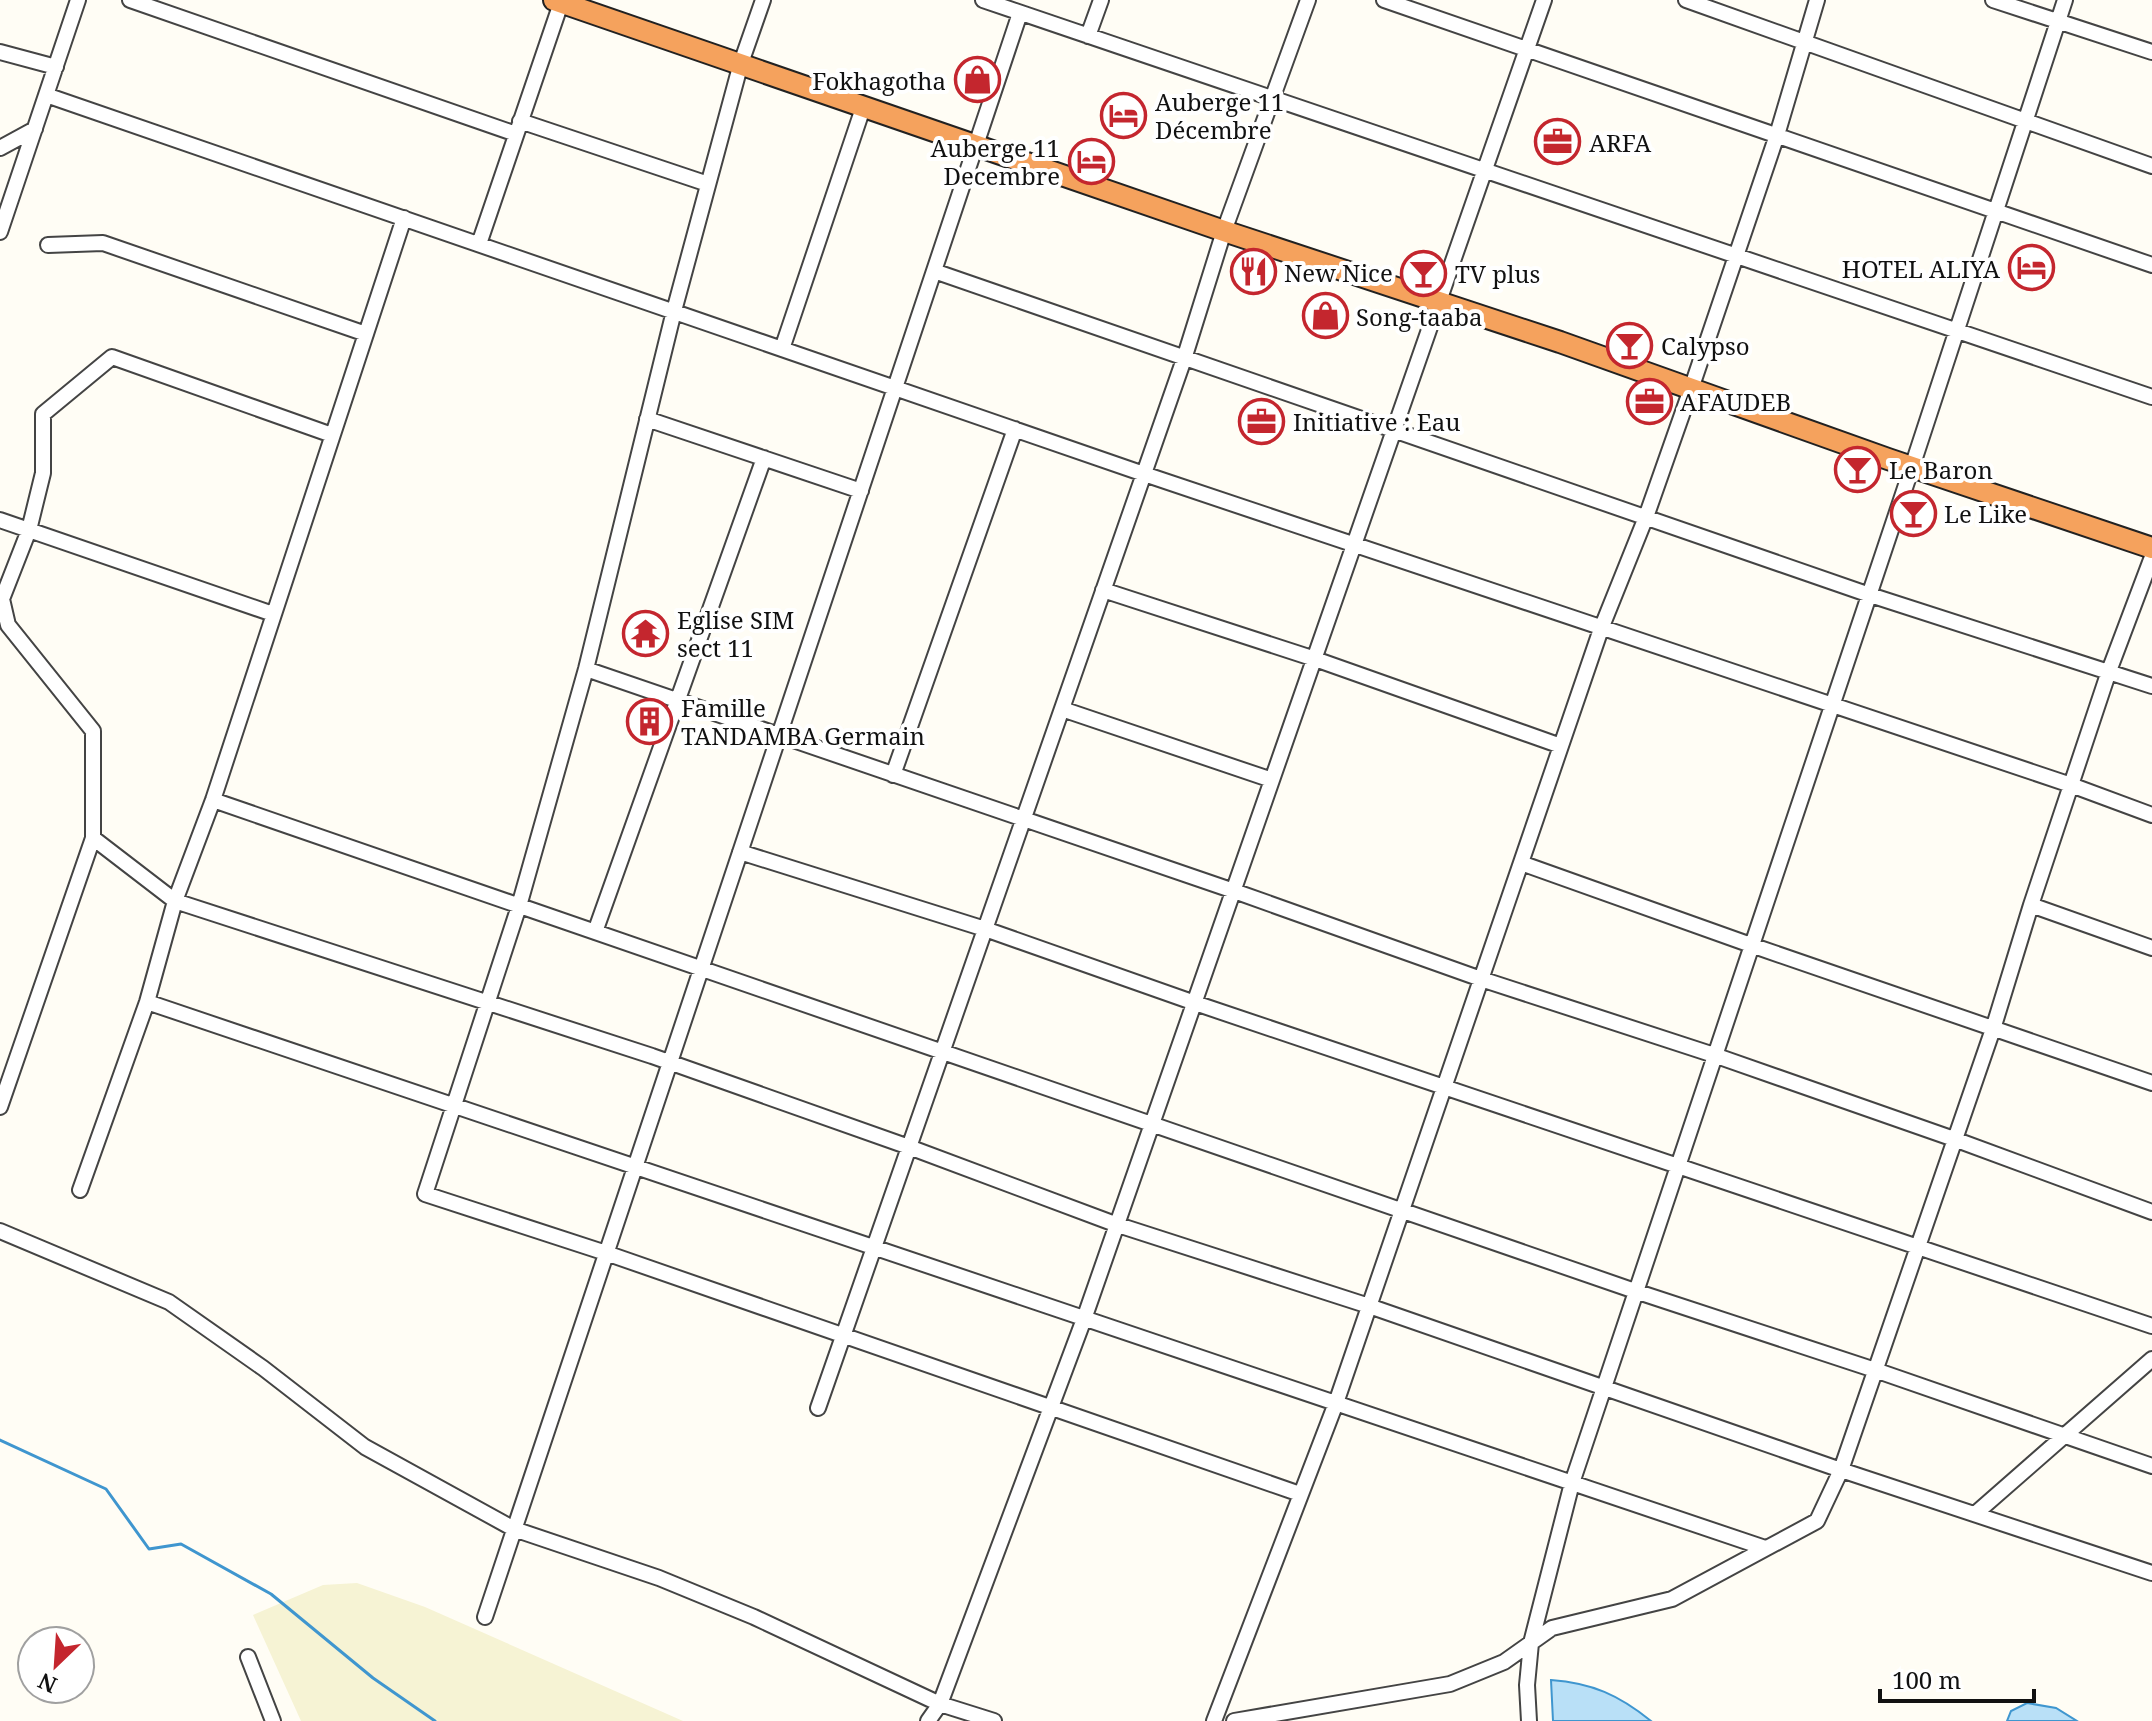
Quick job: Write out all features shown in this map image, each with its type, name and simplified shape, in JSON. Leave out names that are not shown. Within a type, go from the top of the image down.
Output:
[{"type":"highway","points":[[558,1],[2152,548]]},
{"type":"street","points":[[0,232],[78,0]]},
{"type":"street","points":[[130,0],[518,127],[708,184]]},
{"type":"street","points":[[763,0],[741,63],[708,184],[586,669],[519,906],[425,1194],[606,1253],[1300,1494]]},
{"type":"street","points":[[983,0],[2152,397]]},
{"type":"street","points":[[1088,36],[1101,0]]},
{"type":"street","points":[[818,1408],[1184,359],[1224,231],[1308,0]]},
{"type":"street","points":[[1384,0],[2152,265]]},
{"type":"street","points":[[928,1721],[940,1704],[1084,1319],[1544,0]]},
{"type":"street","points":[[1686,0],[2152,166]]},
{"type":"street","points":[[1214,1721],[1336,1403],[1601,629],[1646,517],[1691,389],[1777,135],[1817,0]]},
{"type":"street","points":[[1993,0],[2152,52]]},
{"type":"street","points":[[1529,1721],[1527,1685],[1531,1643],[1572,1483],[2065,0]]},
{"type":"street","points":[[479,244],[558,1]]},
{"type":"street","points":[[485,1617],[1020,13]]},
{"type":"street","points":[[0,52],[56,67]]},
{"type":"street","points":[[46,95],[1144,474],[2071,785],[2152,815]]},
{"type":"street","points":[[782,349],[864,105]]},
{"type":"street","points":[[0,148],[35,129]]},
{"type":"street","points":[[80,1190],[147,1002],[175,901],[213,800],[404,218]]},
{"type":"street","points":[[48,245],[103,243],[366,334]]},
{"type":"street","points":[[934,271],[1867,594],[2152,686]]},
{"type":"street","points":[[0,1107],[93,838],[93,731],[8,625],[2,599],[29,530],[43,473],[43,414],[112,357],[332,435]]},
{"type":"street","points":[[647,419],[861,491]]},
{"type":"street","points":[[893,775],[1015,429]]},
{"type":"street","points":[[595,932],[764,458]]},
{"type":"street","points":[[0,520],[273,614]]},
{"type":"street","points":[[1234,1721],[1450,1684],[1504,1662],[1552,1628],[1672,1599],[1817,1521],[1841,1470],[1993,1029],[2109,671],[2152,557]]},
{"type":"street","points":[[1103,590],[1315,659],[1561,746]]},
{"type":"street","points":[[586,669],[1481,979],[1714,1055],[2152,1212]]},
{"type":"street","points":[[1062,709],[1272,780]]},
{"type":"street","points":[[213,800],[1402,1211],[2152,1466]]},
{"type":"street","points":[[93,838],[175,901],[670,1063],[1115,1224],[1369,1306],[1841,1470],[2152,1573]]},
{"type":"street","points":[[740,852],[985,929],[1444,1088],[2152,1326]]},
{"type":"street","points":[[1521,863],[2152,1083]]},
{"type":"street","points":[[2031,905],[2152,948]]},
{"type":"street","points":[[147,1002],[1765,1548]]},
{"type":"street","points":[[0,1231],[169,1302],[263,1368],[365,1447],[514,1529],[659,1578],[754,1617],[940,1704],[994,1721]]},
{"type":"street","points":[[1975,1514],[2152,1359]]},
{"type":"street","points":[[248,1657],[273,1721]]},
{"type":"shaded area","points":[[357,1583],[425,1607],[683,1721],[301,1721],[253,1615],[323,1585]]},
{"type":"water","points":[[1551,1680],[1604,1692],[1651,1721],[1553,1721]]},
{"type":"water","points":[[2027,1703],[2056,1708],[2077,1721],[2007,1721],[2011,1711]]},
{"type":"waterway","points":[[0,1440],[106,1489],[149,1549],[181,1544],[271,1594],[373,1678],[435,1721]]},
{"type":"place","name":"Fokhagotha","points":[[977,80]]},
{"type":"place","name":"Auberge 11 Décembre","points":[[1124,115]]},
{"type":"place","name":"ARFA","points":[[1558,142]]},
{"type":"place","name":"Auberge 11 Decembre","points":[[1091,161]]},
{"type":"place","name":"HOTEL ALIYA","points":[[2031,268]]},
{"type":"place","name":"New Nice","points":[[1253,272]]},
{"type":"place","name":"TV plus","points":[[1424,273]]},
{"type":"place","name":"Song-taaba","points":[[1325,316]]},
{"type":"place","name":"Calypso","points":[[1630,345]]},
{"type":"place","name":"AFAUDEB","points":[[1649,401]]},
{"type":"place","name":"Initiative : Eau","points":[[1262,421]]},
{"type":"place","name":"Le Baron","points":[[1858,469]]},
{"type":"place","name":"Le Like","points":[[1913,513]]},
{"type":"place","name":"Eglise SIM sect 11","points":[[646,633]]},
{"type":"place","name":"Famille TANDAMBA Germain","points":[[650,721]]}]
